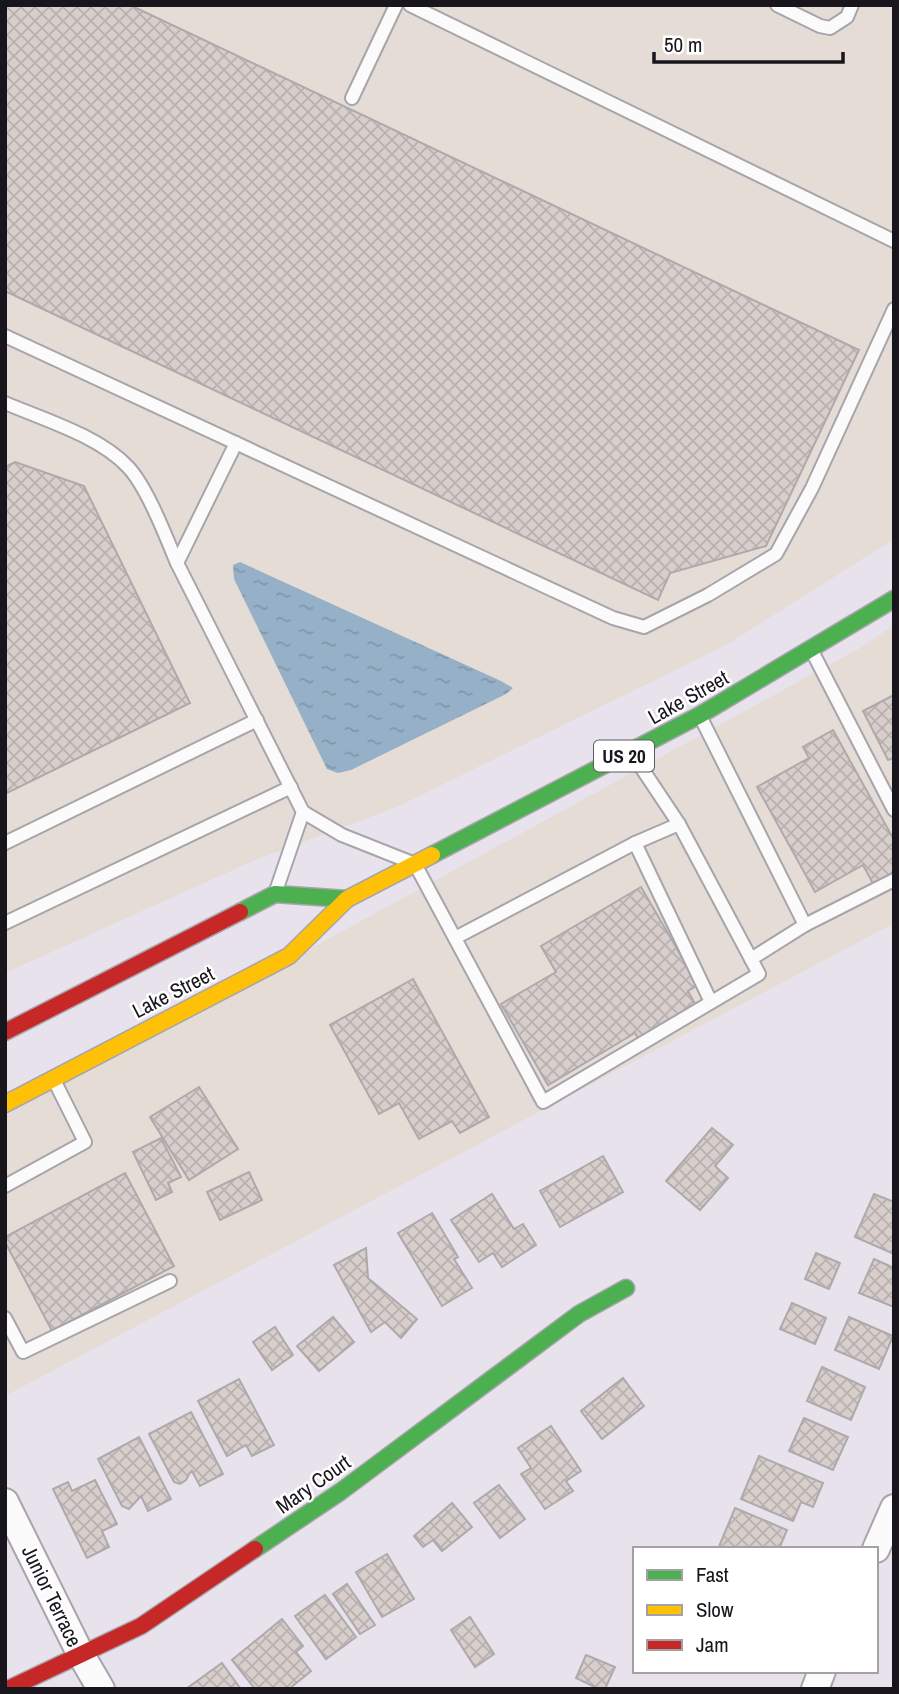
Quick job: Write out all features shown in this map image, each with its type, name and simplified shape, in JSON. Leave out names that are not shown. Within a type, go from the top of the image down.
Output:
[{"type":"main road","name":"Lake Street","points":[[5,1104],[289,956],[347,899],[700,715],[894,599]]},
{"type":"main road","name":"Lake Street","points":[[5,1032],[275,894]]},
{"type":"main road","points":[[275,894],[347,899]]},
{"type":"main road","name":"Mary Court","points":[[8,1689],[141,1626],[340,1492],[579,1314],[625,1288]]},
{"type":"street","name":"Junior Terrace","points":[[5,1502],[80,1653],[101,1689]]},
{"type":"street","points":[[877,1547],[894,1508]]},
{"type":"lane","points":[[352,98],[396,5]]},
{"type":"lane","points":[[410,5],[894,241]]},
{"type":"lane","points":[[777,5],[820,26],[830,28],[847,17],[852,5]]},
{"type":"lane","points":[[5,336],[613,618],[644,627],[708,595],[776,554],[812,488],[894,309]]},
{"type":"lane","points":[[5,403],[106,447],[130,469],[152,506],[177,563],[303,812],[342,835],[415,863],[542,1102],[759,974],[679,824],[631,752]]},
{"type":"lane","points":[[177,563],[236,443]]},
{"type":"lane","points":[[812,650],[894,810]]},
{"type":"lane","points":[[700,715],[805,925]]},
{"type":"lane","points":[[5,844],[257,720]]},
{"type":"lane","points":[[5,923],[291,787]]},
{"type":"lane","points":[[275,894],[303,812]]},
{"type":"lane","points":[[455,938],[635,843],[679,824]]},
{"type":"lane","points":[[635,843],[711,1002]]},
{"type":"lane","points":[[751,958],[805,925],[894,880]]},
{"type":"lane","points":[[5,1186],[85,1142],[53,1079]]},
{"type":"lane","points":[[5,1318],[23,1352],[170,1281]]},
{"type":"shaded area","points":[[5,5],[894,5],[894,539],[728,644],[397,807],[255,860],[5,973]]},
{"type":"shaded area","points":[[894,625],[894,923],[5,1396],[5,1116],[860,648]]},
{"type":"water","points":[[240,562],[513,688],[506,694],[351,770],[338,773],[327,769],[234,579],[233,565]]},
{"type":"building","points":[[5,5],[130,5],[859,350],[766,546],[670,573],[658,600],[5,291]]},
{"type":"building","points":[[15,462],[84,486],[190,703],[5,794],[5,467]]},
{"type":"building","points":[[894,695],[894,758],[888,760],[863,711]]},
{"type":"building","points":[[833,730],[894,840],[894,879],[876,889],[863,865],[815,892],[757,787],[809,758],[803,747]]},
{"type":"building","points":[[641,887],[698,985],[688,991],[695,1004],[638,1038],[635,1033],[548,1085],[501,1004],[556,972],[541,946]]},
{"type":"building","points":[[413,979],[489,1117],[460,1133],[452,1121],[419,1139],[399,1103],[379,1114],[330,1025]]},
{"type":"building","points":[[199,1087],[238,1149],[189,1180],[150,1117]]},
{"type":"building","points":[[712,1128],[733,1145],[715,1166],[728,1178],[700,1210],[666,1181]]},
{"type":"building","points":[[161,1138],[181,1177],[168,1183],[172,1192],[156,1200],[133,1152]]},
{"type":"building","points":[[603,1156],[623,1192],[560,1227],[540,1191]]},
{"type":"building","points":[[249,1172],[262,1200],[220,1220],[207,1192]]},
{"type":"building","points":[[125,1173],[174,1266],[52,1331],[5,1242],[5,1237]]},
{"type":"building","points":[[492,1194],[514,1229],[523,1224],[536,1245],[502,1267],[493,1253],[479,1262],[451,1220]]},
{"type":"building","points":[[874,1194],[894,1202],[894,1254],[855,1237]]},
{"type":"building","points":[[432,1213],[458,1257],[454,1259],[472,1288],[442,1306],[398,1233]]},
{"type":"building","points":[[366,1248],[368,1278],[417,1319],[401,1338],[385,1322],[371,1332],[334,1265]]},
{"type":"building","points":[[816,1253],[840,1263],[829,1289],[805,1279]]},
{"type":"building","points":[[874,1259],[894,1268],[894,1307],[859,1293]]},
{"type":"building","points":[[792,1303],[826,1318],[815,1344],[780,1329]]},
{"type":"building","points":[[333,1317],[354,1342],[319,1371],[297,1346]]},
{"type":"building","points":[[849,1317],[893,1336],[879,1369],[835,1350]]},
{"type":"building","points":[[275,1327],[293,1355],[272,1370],[253,1342]]},
{"type":"building","points":[[822,1367],[865,1387],[851,1420],[807,1401]]},
{"type":"building","points":[[623,1378],[644,1406],[602,1439],[581,1411]]},
{"type":"building","points":[[239,1379],[274,1445],[252,1456],[246,1445],[227,1456],[198,1401]]},
{"type":"building","points":[[191,1412],[223,1474],[200,1486],[192,1471],[180,1484],[174,1482],[149,1434]]},
{"type":"building","points":[[804,1418],[848,1437],[833,1470],[789,1451]]},
{"type":"building","points":[[551,1426],[581,1471],[566,1481],[573,1491],[545,1509],[521,1474],[531,1468],[518,1448]]},
{"type":"building","points":[[139,1437],[171,1499],[148,1511],[141,1496],[129,1509],[122,1506],[98,1459]]},
{"type":"building","points":[[759,1456],[823,1483],[813,1507],[801,1502],[793,1521],[741,1499]]},
{"type":"building","points":[[95,1480],[117,1524],[102,1531],[109,1547],[87,1558],[53,1489],[68,1482],[72,1491]]},
{"type":"building","points":[[499,1485],[525,1519],[500,1538],[474,1503]]},
{"type":"building","points":[[452,1503],[472,1527],[442,1551],[433,1540],[423,1547],[414,1536]]},
{"type":"building","points":[[735,1508],[787,1530],[780,1547],[719,1547]]},
{"type":"building","points":[[387,1554],[414,1599],[382,1617],[356,1572]]},
{"type":"building","points":[[347,1584],[375,1625],[360,1634],[333,1594]]},
{"type":"building","points":[[325,1595],[356,1637],[326,1659],[295,1616]]},
{"type":"building","points":[[470,1617],[494,1654],[475,1667],[451,1630]]},
{"type":"building","points":[[282,1619],[303,1646],[296,1652],[311,1671],[289,1689],[255,1689],[232,1660]]},
{"type":"building","points":[[586,1655],[615,1667],[605,1689],[599,1689],[576,1678]]},
{"type":"building","points":[[222,1663],[240,1688],[186,1689]]},
{"type":"traffic: fast","points":[[432,855],[700,715],[894,599]]},
{"type":"traffic: fast","points":[[240,912],[275,894],[347,899]]},
{"type":"traffic: fast","points":[[255,1549],[340,1492],[579,1314],[626,1288]]},
{"type":"traffic: slow","points":[[5,1104],[289,956],[347,899],[432,855]]},
{"type":"traffic: jam","points":[[5,1032],[240,912]]},
{"type":"traffic: jam","points":[[8,1689],[141,1626],[255,1549]]}]
